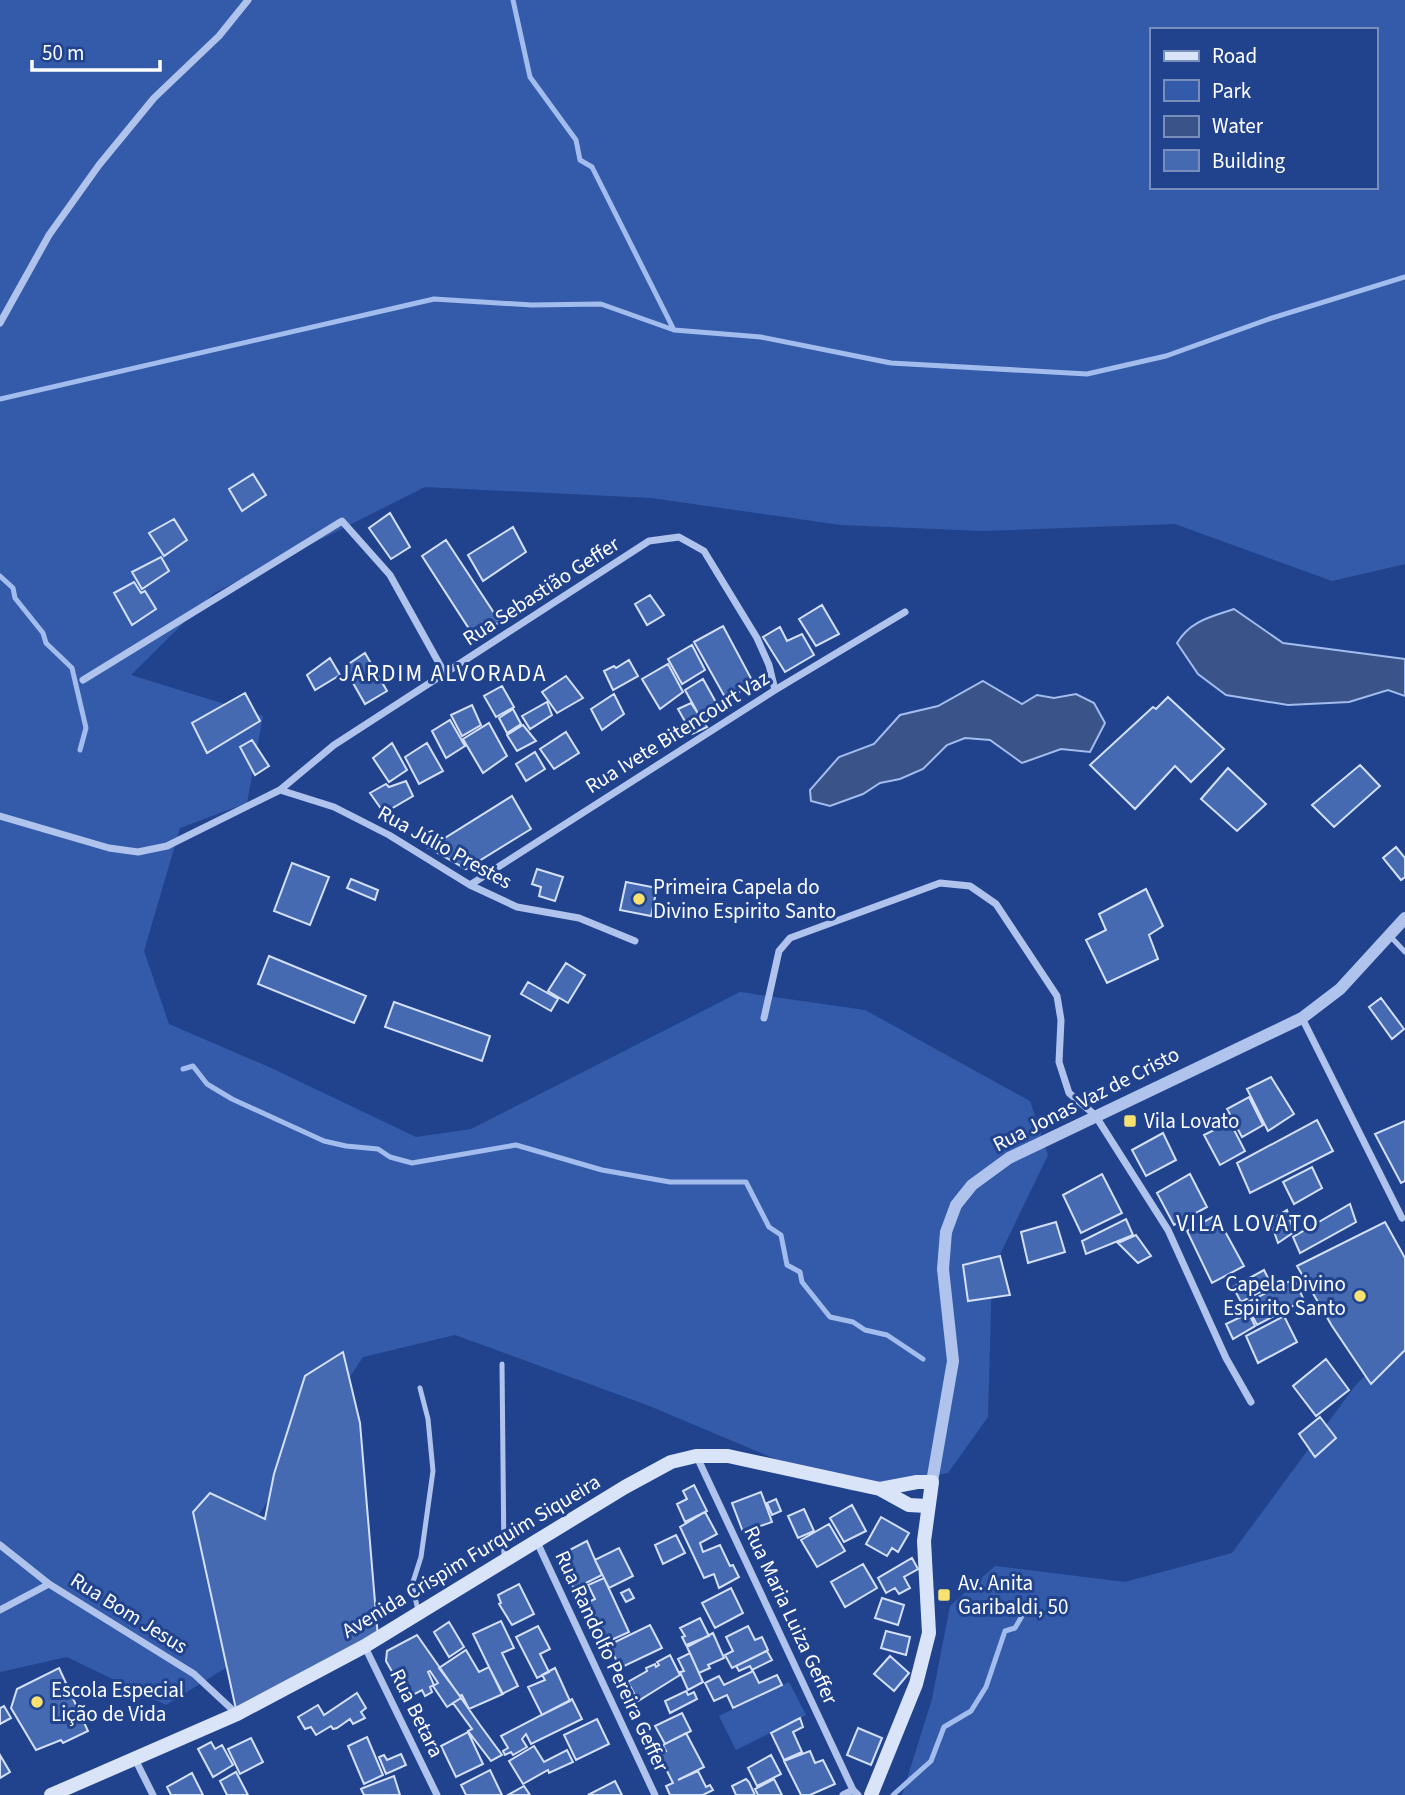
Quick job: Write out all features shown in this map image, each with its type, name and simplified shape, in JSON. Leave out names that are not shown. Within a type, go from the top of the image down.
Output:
[{"type":"main road","name":"Avenida Crispim Furquim Siqueira","points":[[51,1795],[237,1714],[365,1646],[671,1462],[696,1456],[727,1456],[880,1489],[909,1505],[927,1506]]},
{"type":"main road","points":[[871,1795],[916,1684],[929,1633],[924,1541],[932,1482],[880,1489]]},
{"type":"street","points":[[0,323],[49,235],[99,165],[153,98],[219,36],[248,0]]},
{"type":"street","points":[[83,680],[342,521],[390,576],[445,674]]},
{"type":"street","name":"Rua Sebastião Geffer","points":[[0,816],[109,848],[138,852],[167,846],[280,790],[334,745],[649,541],[679,537],[704,551],[757,638],[769,665],[775,690]]},
{"type":"street","name":"Rua Ivete Bitencourt Vaz","points":[[470,885],[775,690],[905,612]]},
{"type":"street","name":"Rua Júlio Prestes","points":[[280,790],[334,807],[389,835],[470,885],[517,907],[579,918],[635,941]]},
{"type":"street","points":[[764,1018],[779,951],[790,938],[940,883],[970,886],[996,904],[1057,996],[1061,1020],[1059,1062],[1069,1093],[1095,1115],[1168,1230],[1226,1358],[1251,1402]]},
{"type":"street","name":"Rua Jonas Vaz de Cristo","points":[[932,1482],[953,1361],[943,1269],[946,1231],[956,1205],[972,1185],[1009,1158],[1302,1018],[1340,989],[1405,918]]},
{"type":"street","points":[[1302,1018],[1402,1218]]},
{"type":"street","name":"Rua Maria Luiza Geffer","points":[[696,1456],[855,1792]]},
{"type":"street","name":"Rua Randolfo Pereira Geffer","points":[[537,1542],[655,1795]]},
{"type":"street","name":"Rua Bom Jesus","points":[[0,1545],[49,1584],[194,1674],[237,1714]]},
{"type":"street","points":[[0,1610],[49,1584]]},
{"type":"street","name":"Rua Betara","points":[[365,1646],[438,1795]]},
{"type":"street","points":[[135,1759],[153,1795]]},
{"type":"street","points":[[843,1795],[855,1792]]},
{"type":"lane","points":[[1389,935],[1405,952]]},
{"type":"lane","points":[[502,1364],[504,1563]]},
{"type":"lane","points":[[419,1613],[412,1585],[421,1557],[433,1471],[428,1419],[420,1388]]},
{"type":"green space","points":[[0,0],[1405,0],[1405,564],[1332,581],[1175,524],[982,531],[841,525],[651,498],[425,487],[214,593],[131,675],[263,716],[247,803],[180,828],[144,951],[169,1024],[269,1067],[416,1137],[471,1129],[740,992],[865,1010],[1030,1101],[1048,1155],[992,1271],[988,1417],[948,1473],[851,1491],[647,1405],[455,1335],[363,1357],[246,1534],[245,1656],[166,1705],[67,1657],[0,1672]]},
{"type":"green space","points":[[1405,1335],[1405,1795],[902,1795],[932,1699],[950,1606],[995,1566],[1125,1582],[1232,1553],[1355,1386]]},
{"type":"green space","points":[[789,1682],[806,1715],[736,1750],[719,1716]]},
{"type":"water","points":[[1234,609],[1283,643],[1405,659],[1405,696],[1388,690],[1349,702],[1288,705],[1226,695],[1198,674],[1177,643],[1194,625]]},
{"type":"water","points":[[983,681],[1022,704],[1037,695],[1054,698],[1076,694],[1094,703],[1105,723],[1090,752],[1061,749],[1022,763],[990,740],[965,738],[947,745],[923,769],[900,779],[880,783],[863,794],[830,806],[811,801],[810,790],[839,757],[874,744],[900,715],[938,706]]},
{"type":"building","points":[[253,474],[266,495],[242,511],[229,489]]},
{"type":"building","points":[[390,513],[410,547],[391,559],[369,528]]},
{"type":"building","points":[[174,519],[187,540],[164,556],[149,533]]},
{"type":"building","points":[[513,527],[526,552],[483,581],[468,555]]},
{"type":"building","points":[[446,540],[500,622],[475,638],[422,556]]},
{"type":"building","points":[[161,557],[169,571],[142,589],[132,572]]},
{"type":"building","points":[[134,582],[141,593],[145,591],[156,609],[132,625],[114,593]]},
{"type":"building","points":[[650,595],[664,615],[647,625],[635,604]]},
{"type":"building","points":[[822,605],[839,634],[816,646],[799,619]]},
{"type":"building","points":[[723,626],[754,684],[726,699],[694,642]]},
{"type":"building","points":[[780,627],[787,641],[802,634],[814,655],[785,672],[763,637]]},
{"type":"building","points":[[692,645],[705,670],[682,684],[668,659]]},
{"type":"building","points":[[365,653],[387,691],[365,704],[344,667]]},
{"type":"building","points":[[330,658],[340,675],[315,690],[307,675]]},
{"type":"building","points":[[629,660],[638,676],[613,690],[604,671]]},
{"type":"building","points":[[668,664],[683,692],[660,709],[642,679]]},
{"type":"building","points":[[566,676],[583,698],[557,713],[542,692]]},
{"type":"building","points":[[703,679],[718,706],[700,717],[685,690]]},
{"type":"building","points":[[502,686],[514,707],[496,717],[484,696]]},
{"type":"building","points":[[245,693],[260,721],[207,753],[192,723]]},
{"type":"building","points":[[614,694],[624,714],[602,730],[591,709]]},
{"type":"building","points":[[1168,697],[1224,749],[1191,782],[1175,766],[1135,809],[1090,765],[1153,707],[1156,709]]},
{"type":"building","points":[[547,702],[552,715],[530,729],[522,716]]},
{"type":"building","points":[[691,703],[707,727],[692,734],[678,709]]},
{"type":"building","points":[[472,705],[481,725],[462,736],[451,715]]},
{"type":"building","points":[[513,709],[521,724],[507,733],[499,718]]},
{"type":"building","points":[[450,720],[465,746],[446,758],[432,731]]},
{"type":"building","points":[[489,723],[507,756],[483,773],[463,739]]},
{"type":"building","points":[[523,725],[536,741],[517,751],[507,735]]},
{"type":"building","points":[[566,732],[579,753],[554,769],[540,749]]},
{"type":"building","points":[[252,740],[269,766],[255,775],[240,747]]},
{"type":"building","points":[[392,743],[407,770],[389,782],[373,758]]},
{"type":"building","points":[[427,743],[443,771],[419,784],[405,757]]},
{"type":"building","points":[[535,752],[545,769],[526,781],[516,764]]},
{"type":"building","points":[[1360,765],[1380,786],[1334,827],[1312,805]]},
{"type":"building","points":[[1228,768],[1266,804],[1237,831],[1201,799]]},
{"type":"building","points":[[406,781],[413,796],[384,813],[370,793],[386,784],[389,787]]},
{"type":"building","points":[[512,796],[531,829],[466,869],[429,848]]},
{"type":"building","points":[[1396,847],[1405,858],[1405,877],[1401,880],[1383,858]]},
{"type":"building","points":[[292,863],[329,877],[310,925],[274,911]]},
{"type":"building","points":[[537,869],[563,877],[555,901],[539,896],[541,887],[532,884]]},
{"type":"building","points":[[351,879],[378,890],[375,900],[347,888]]},
{"type":"building","name":"Primeira Capela do Divino Espirito Santo","points":[[626,882],[657,888],[651,916],[620,910]]},
{"type":"building","points":[[1146,889],[1163,926],[1149,935],[1158,959],[1107,983],[1086,940],[1106,930],[1099,914]]},
{"type":"building","points":[[269,956],[366,996],[354,1023],[258,984]]},
{"type":"building","points":[[566,963],[585,975],[568,1003],[548,991]]},
{"type":"building","points":[[528,982],[558,999],[551,1011],[521,994]]},
{"type":"building","points":[[1381,998],[1404,1029],[1392,1039],[1369,1007]]},
{"type":"building","points":[[394,1002],[490,1036],[482,1061],[385,1027]]},
{"type":"building","points":[[1271,1077],[1294,1114],[1268,1131],[1247,1089]]},
{"type":"building","points":[[1249,1097],[1263,1125],[1242,1137],[1227,1109]]},
{"type":"building","points":[[1317,1120],[1333,1151],[1250,1193],[1237,1163]]},
{"type":"building","points":[[1405,1121],[1405,1181],[1401,1183],[1375,1134]]},
{"type":"building","points":[[1230,1122],[1245,1151],[1220,1165],[1204,1135]]},
{"type":"building","points":[[1163,1133],[1176,1160],[1146,1176],[1132,1150]]},
{"type":"building","points":[[1312,1167],[1322,1188],[1294,1204],[1283,1182]]},
{"type":"building","points":[[1102,1174],[1122,1213],[1081,1233],[1063,1195]]},
{"type":"building","points":[[1190,1174],[1207,1207],[1174,1225],[1157,1193]]},
{"type":"building","points":[[1350,1204],[1356,1222],[1300,1253],[1293,1237]]},
{"type":"building","points":[[1287,1210],[1294,1232],[1278,1243],[1270,1220]]},
{"type":"building","points":[[1216,1215],[1244,1266],[1212,1283],[1187,1231]]},
{"type":"building","points":[[1126,1219],[1133,1235],[1086,1254],[1082,1241]]},
{"type":"building","points":[[1056,1222],[1065,1252],[1028,1263],[1021,1232]]},
{"type":"building","name":"Capela Divino Espirito Santo","points":[[1385,1222],[1405,1258],[1405,1350],[1371,1384],[1332,1326],[1297,1266]]},
{"type":"building","points":[[1136,1235],[1151,1256],[1138,1263],[1118,1243]]},
{"type":"building","points":[[1000,1256],[1010,1295],[968,1301],[963,1265]]},
{"type":"building","points":[[1264,1270],[1272,1286],[1241,1302],[1233,1287]]},
{"type":"building","points":[[1294,1279],[1304,1300],[1257,1325],[1246,1303]]},
{"type":"building","points":[[1249,1313],[1255,1326],[1233,1339],[1226,1324]]},
{"type":"building","points":[[1284,1316],[1297,1342],[1258,1363],[1246,1336]]},
{"type":"building","points":[[343,1352],[360,1423],[378,1638],[237,1714],[193,1512],[210,1493],[265,1519],[274,1474],[305,1376]]},
{"type":"building","points":[[1326,1359],[1349,1390],[1316,1416],[1293,1386]]},
{"type":"building","points":[[1320,1417],[1336,1438],[1315,1457],[1299,1434]]},
{"type":"building","points":[[694,1485],[707,1511],[685,1522],[677,1504],[687,1499],[683,1491]]},
{"type":"building","points":[[761,1492],[772,1522],[743,1532],[732,1503]]},
{"type":"building","points":[[776,1499],[781,1511],[772,1515],[767,1503]]},
{"type":"building","points":[[852,1505],[866,1531],[844,1542],[830,1518]]},
{"type":"building","points":[[804,1509],[814,1531],[798,1538],[788,1516]]},
{"type":"building","points":[[705,1512],[717,1534],[700,1543],[703,1552],[720,1545],[730,1566],[733,1565],[739,1577],[719,1588],[714,1574],[704,1578],[680,1527]]},
{"type":"building","points":[[881,1517],[909,1533],[898,1552],[892,1548],[887,1556],[866,1544]]},
{"type":"building","points":[[829,1524],[845,1551],[817,1567],[801,1540]]},
{"type":"building","points":[[676,1535],[685,1553],[663,1564],[655,1545]]},
{"type":"building","points":[[587,1541],[602,1575],[574,1589],[558,1556]]},
{"type":"building","points":[[619,1548],[633,1576],[609,1588],[595,1560]]},
{"type":"building","points":[[912,1558],[918,1569],[904,1577],[910,1588],[899,1594],[895,1588],[886,1593],[878,1578]]},
{"type":"building","points":[[863,1564],[877,1588],[845,1607],[831,1582]]},
{"type":"building","points":[[604,1578],[629,1632],[607,1642],[595,1616],[586,1620],[580,1606],[595,1599],[588,1585]]},
{"type":"building","points":[[519,1584],[534,1614],[512,1625],[499,1604],[498,1595]]},
{"type":"building","points":[[731,1588],[743,1613],[715,1628],[702,1603]]},
{"type":"building","points":[[629,1589],[634,1598],[626,1602],[621,1593]]},
{"type":"building","points":[[882,1598],[904,1605],[898,1625],[875,1618]]},
{"type":"building","points":[[700,1618],[709,1636],[686,1645],[680,1628]]},
{"type":"building","points":[[501,1621],[514,1648],[502,1653],[518,1686],[502,1694],[473,1634]]},
{"type":"building","points":[[449,1622],[464,1647],[449,1657],[434,1632]]},
{"type":"building","points":[[650,1625],[662,1648],[620,1668],[609,1645]]},
{"type":"building","points":[[538,1626],[550,1649],[540,1654],[549,1672],[537,1678],[516,1637]]},
{"type":"building","points":[[748,1626],[755,1640],[762,1637],[768,1650],[732,1668],[725,1655],[733,1651],[726,1637]]},
{"type":"building","points":[[886,1631],[910,1637],[906,1655],[881,1648]]},
{"type":"building","points":[[713,1633],[724,1658],[708,1665],[710,1668],[699,1673],[687,1647]]},
{"type":"building","points":[[417,1635],[461,1698],[447,1707],[433,1686],[438,1683],[430,1671],[428,1672],[434,1685],[430,1687],[432,1692],[425,1696],[422,1690],[407,1698],[386,1661],[387,1651]]},
{"type":"building","points":[[466,1650],[479,1672],[489,1667],[503,1694],[469,1709],[462,1695],[460,1696],[439,1668]]},
{"type":"building","points":[[767,1651],[772,1660],[752,1670],[750,1666],[739,1671],[736,1666]]},
{"type":"building","points":[[690,1653],[703,1682],[688,1690],[678,1659]]},
{"type":"building","points":[[670,1655],[680,1675],[638,1701],[628,1682],[647,1671],[646,1668],[655,1664],[656,1667],[659,1665],[657,1662]]},
{"type":"building","points":[[890,1656],[909,1673],[894,1691],[874,1674]]},
{"type":"building","points":[[59,1668],[88,1731],[63,1743],[61,1740],[36,1750],[11,1708],[17,1689]]},
{"type":"building","points":[[555,1668],[570,1701],[542,1715],[528,1687],[545,1680],[542,1675]]},
{"type":"building","points":[[753,1671],[759,1683],[777,1675],[782,1685],[733,1708],[727,1695],[714,1701],[705,1683],[719,1676],[724,1685]]},
{"type":"building","points":[[686,1691],[688,1695],[694,1692],[697,1699],[670,1713],[665,1701]]},
{"type":"building","points":[[357,1693],[366,1708],[361,1712],[365,1718],[353,1724],[350,1719],[337,1728],[333,1729],[331,1726],[316,1735],[311,1727],[305,1729],[298,1717],[318,1705],[324,1715]]},
{"type":"building","points":[[461,1698],[502,1755],[491,1761],[468,1731],[472,1729],[453,1703]]},
{"type":"building","points":[[572,1699],[582,1719],[531,1744],[526,1734],[522,1739],[527,1747],[513,1755],[511,1752],[505,1755],[503,1751],[508,1748],[501,1736]]},
{"type":"building","points":[[4,1706],[11,1718],[0,1724],[0,1708]]},
{"type":"building","points":[[682,1713],[691,1731],[665,1744],[655,1726]]},
{"type":"building","points":[[800,1718],[803,1727],[793,1732],[802,1752],[784,1760],[771,1733]]},
{"type":"building","points":[[597,1719],[609,1744],[576,1760],[564,1735]]},
{"type":"building","points":[[858,1728],[882,1738],[871,1765],[847,1755]]},
{"type":"building","points":[[468,1732],[483,1764],[456,1777],[441,1746]]},
{"type":"building","points":[[686,1733],[704,1767],[678,1780],[698,1771],[706,1787],[710,1785],[713,1790],[703,1795],[670,1795],[666,1786],[673,1783],[659,1755],[666,1751],[663,1745]]},
{"type":"building","points":[[367,1737],[383,1775],[364,1784],[348,1746]]},
{"type":"building","points":[[251,1738],[263,1762],[240,1774],[228,1749]]},
{"type":"building","points":[[211,1742],[215,1749],[222,1745],[233,1765],[213,1777],[198,1749]]},
{"type":"building","points":[[534,1746],[544,1762],[567,1750],[573,1762],[549,1773],[548,1770],[523,1784],[509,1761]]},
{"type":"building","points":[[810,1751],[815,1763],[823,1760],[835,1784],[810,1795],[801,1795],[784,1761]]},
{"type":"building","points":[[401,1754],[406,1765],[386,1774],[379,1757],[384,1755],[387,1760]]},
{"type":"building","points":[[0,1755],[10,1772],[0,1778]]},
{"type":"building","points":[[771,1755],[781,1774],[757,1786],[748,1768]]},
{"type":"building","points":[[490,1770],[502,1795],[466,1795],[461,1785]]},
{"type":"building","points":[[236,1772],[248,1795],[227,1795],[220,1781]]},
{"type":"building","points":[[192,1773],[203,1795],[171,1795],[167,1787]]},
{"type":"building","points":[[394,1776],[400,1795],[364,1795],[361,1789]]},
{"type":"building","points":[[746,1779],[755,1795],[736,1795],[732,1786]]},
{"type":"building","points":[[774,1779],[782,1795],[758,1795],[755,1789]]},
{"type":"building","points":[[615,1781],[622,1795],[588,1795]]},
{"type":"building","points":[[524,1786],[530,1795],[508,1795]]},
{"type":"waterway","points":[[513,0],[530,77],[576,140],[580,160],[592,167],[674,330]]},
{"type":"waterway","points":[[0,399],[434,299],[532,305],[601,304],[674,330],[761,337],[891,363],[1087,374],[1166,356],[1269,319],[1405,277]]},
{"type":"waterway","points":[[0,576],[13,588],[15,598],[43,633],[46,643],[72,668],[86,728],[80,750]]},
{"type":"waterway","points":[[183,1069],[193,1066],[207,1084],[232,1099],[324,1141],[378,1149],[390,1157],[412,1163],[516,1145],[602,1170],[670,1182],[746,1182],[769,1227],[781,1235],[787,1265],[800,1272],[802,1282],[830,1317],[853,1322],[865,1330],[887,1335],[923,1359]]},
{"type":"waterway","points":[[893,1795],[931,1761],[944,1727],[971,1711],[986,1687],[1005,1631],[1015,1628],[1022,1616]]},
{"type":"place","name":"Primeira Capela do Divino Espirito Santo","points":[[639,899]]},
{"type":"place","name":"Vila Lovato","points":[[1130,1121]]},
{"type":"place","name":"Capela Divino Espirito Santo","points":[[1360,1296]]},
{"type":"place","name":"Av. Anita Garibaldi, 50","points":[[944,1595]]},
{"type":"place","name":"Escola Especial Lição de Vida","points":[[37,1702]]},
{"type":"district","name":"JARDIM ALVORADA","points":[[443,673]]},
{"type":"district","name":"VILA LOVATO","points":[[1248,1223]]}]
